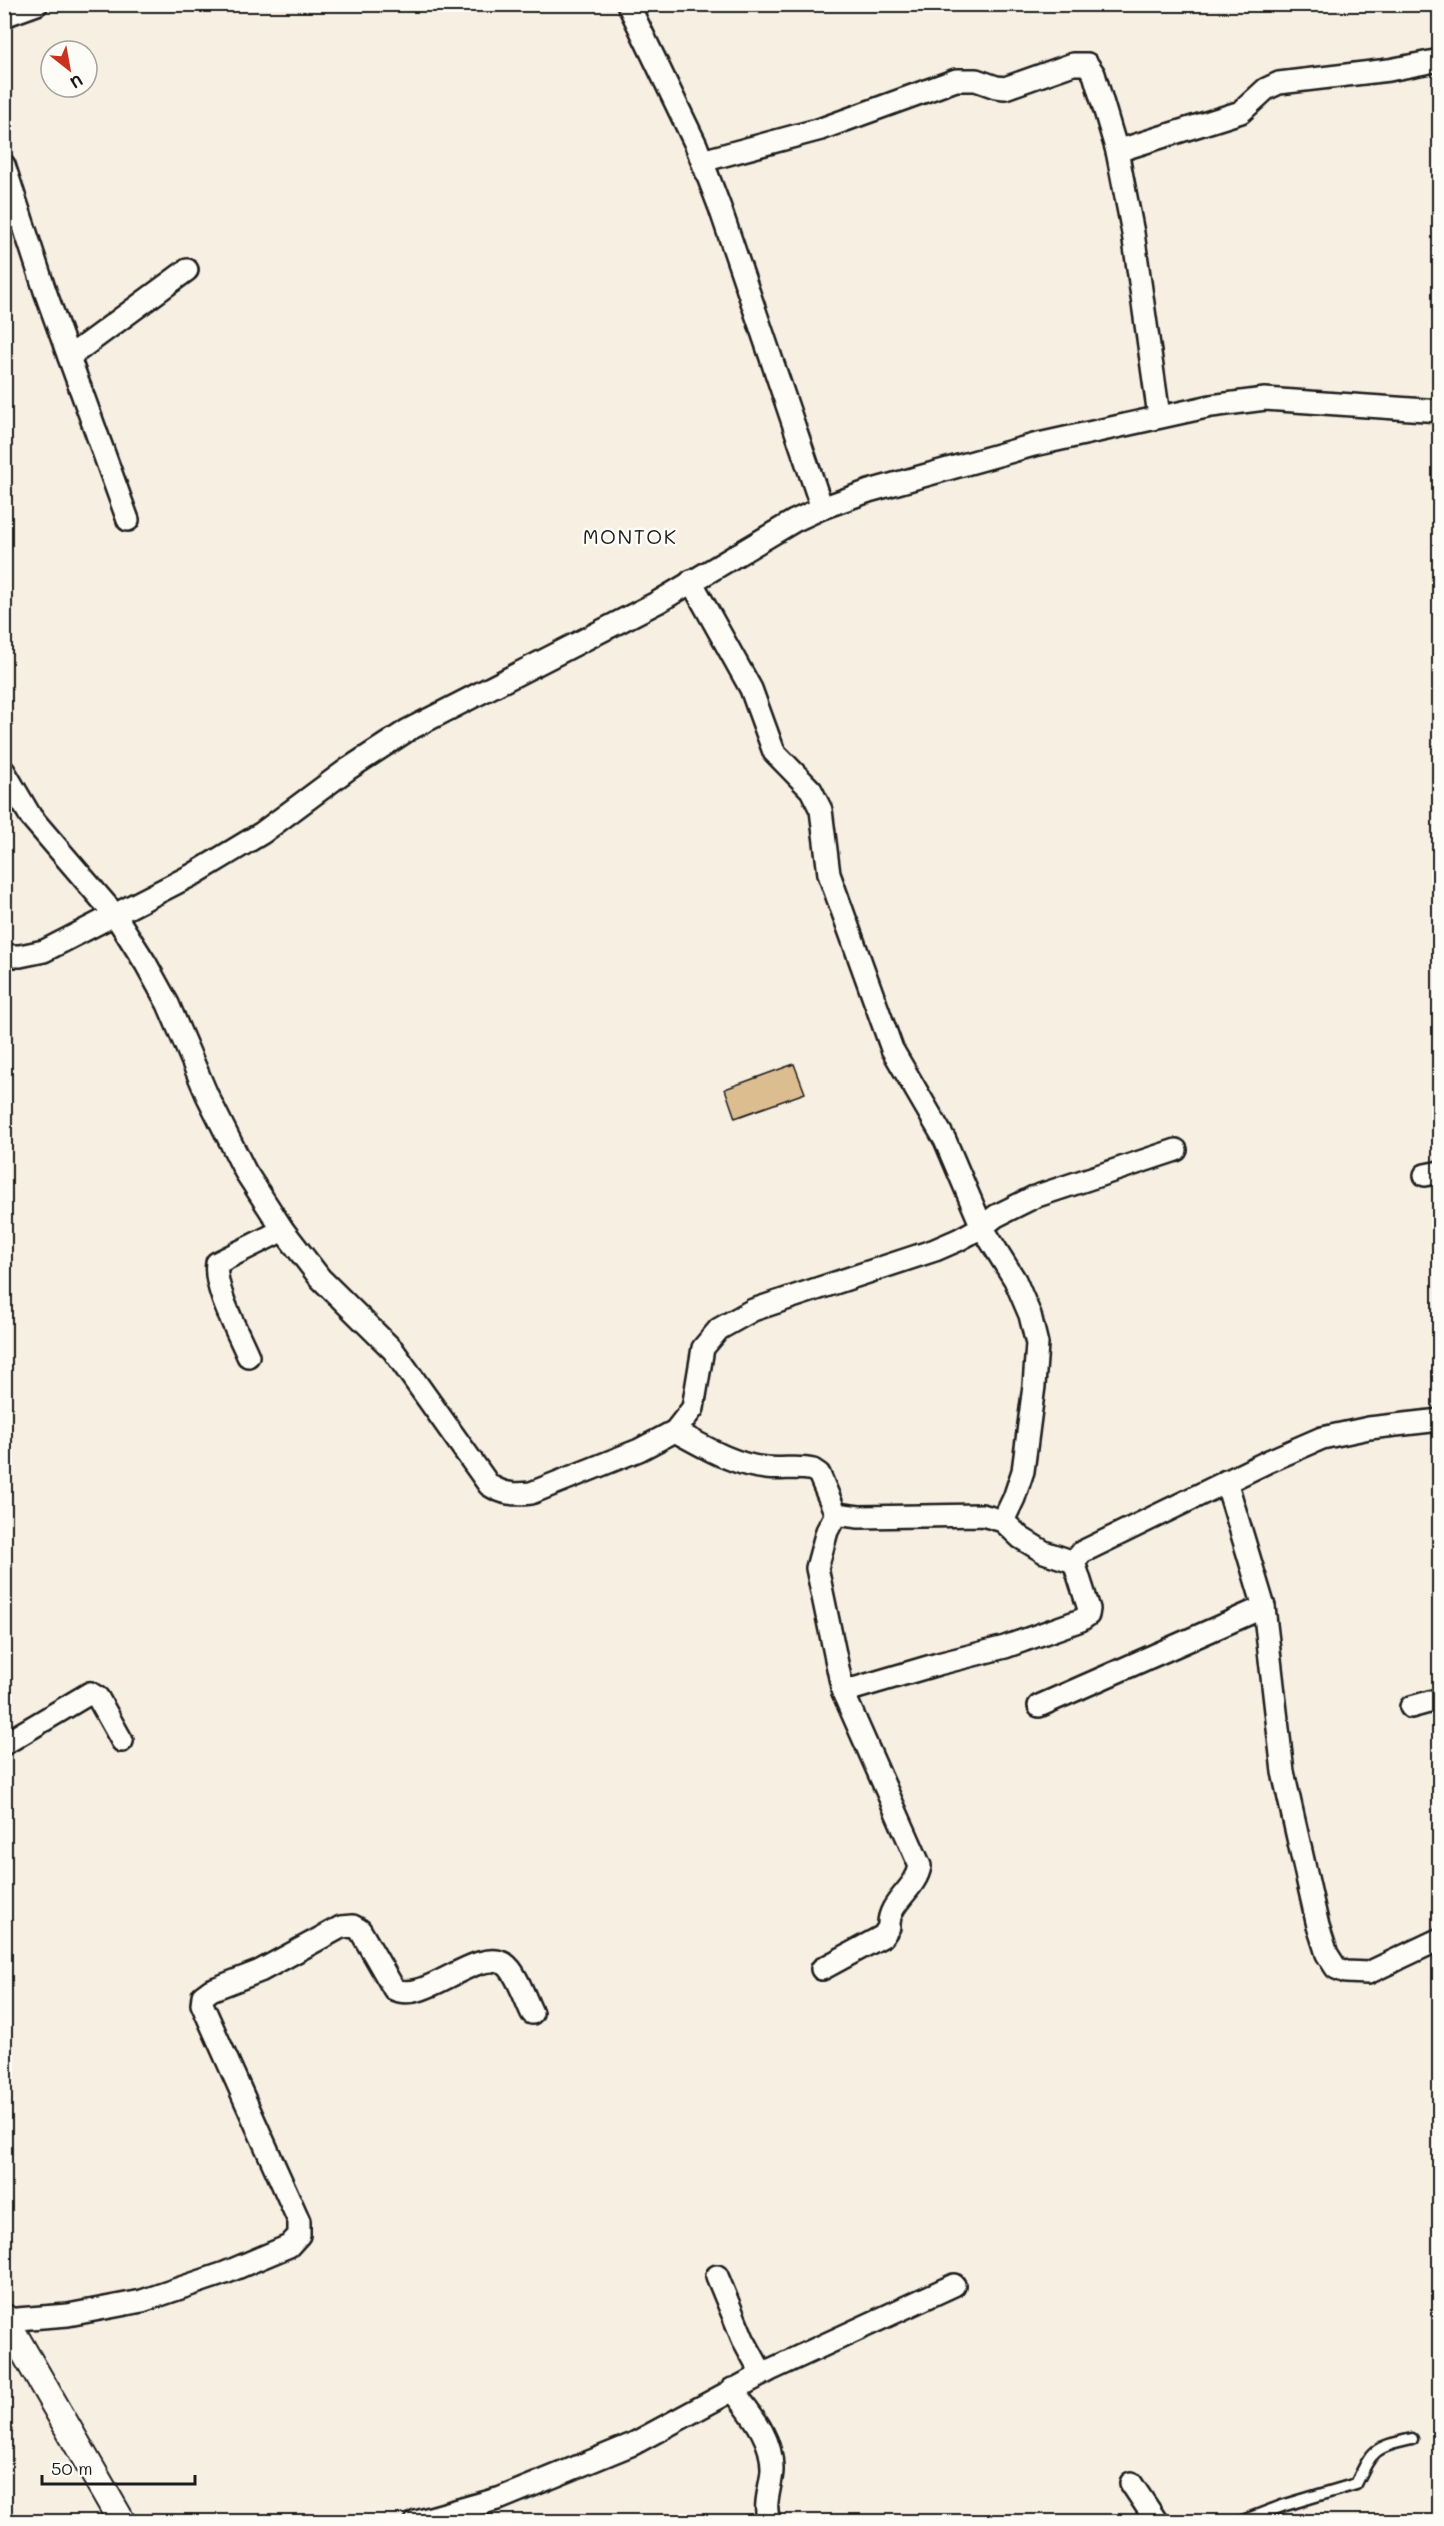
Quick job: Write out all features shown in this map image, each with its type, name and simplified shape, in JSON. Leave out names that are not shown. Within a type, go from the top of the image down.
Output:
[{"type":"street","points":[[4,16],[37,4]]},
{"type":"street","points":[[628,4],[702,161],[743,272],[822,508]]},
{"type":"street","points":[[1117,151],[1241,112],[1266,89],[1279,83],[1440,60]]},
{"type":"street","points":[[702,161],[821,129],[956,80],[976,80],[996,87],[1012,87],[1073,63],[1087,63],[1094,75],[1117,151],[1133,233],[1160,417]]},
{"type":"street","points":[[4,165],[45,291],[128,520]]},
{"type":"street","points":[[69,357],[187,270]]},
{"type":"street","points":[[4,956],[20,956],[44,951],[194,874],[262,833],[348,769],[408,730],[658,602],[794,521],[822,508],[940,471],[1034,446],[1211,406],[1265,399],[1440,411]]},
{"type":"street","points":[[691,581],[751,689],[774,752],[811,790],[821,810],[829,874],[849,936],[892,1049],[945,1140],[982,1227],[1015,1280],[1030,1315],[1036,1344],[1034,1386],[1023,1471],[1003,1521]]},
{"type":"street","points":[[4,771],[32,816],[115,915],[168,1004],[207,1095],[245,1171],[283,1230],[327,1285],[393,1350],[489,1485],[499,1491],[515,1495],[531,1493],[639,1450],[675,1431],[693,1408],[704,1348],[719,1329],[753,1310],[935,1250],[982,1227],[996,1216],[1034,1197],[1176,1150]]},
{"type":"street","points":[[248,1356],[220,1289],[217,1263],[283,1230]]},
{"type":"street","points":[[1074,1562],[1082,1552],[1095,1544],[1322,1438],[1369,1428],[1440,1420]]},
{"type":"street","points":[[675,1431],[712,1451],[751,1466],[813,1470],[819,1474],[836,1514]]},
{"type":"street","points":[[1226,1481],[1264,1606],[1283,1772],[1318,1926],[1327,1954],[1336,1968],[1346,1972],[1368,1973],[1440,1939]]},
{"type":"street","points":[[836,1514],[859,1516],[982,1515],[1003,1521],[1021,1538],[1044,1552],[1074,1562]]},
{"type":"street","points":[[822,1969],[883,1936],[890,1927],[888,1917],[892,1909],[918,1876],[920,1866],[843,1692],[817,1568],[827,1531],[836,1514]]},
{"type":"street","points":[[843,1692],[1005,1647],[1081,1620],[1088,1615],[1089,1609],[1074,1562]]},
{"type":"street","points":[[1039,1706],[1264,1606]]},
{"type":"street","points":[[4,1744],[90,1693],[98,1698],[122,1741]]},
{"type":"street","points":[[1411,1707],[1440,1699]]},
{"type":"street","points":[[122,2522],[5,2319],[68,2315],[142,2301],[225,2273],[289,2246],[299,2235],[299,2221],[202,2004],[203,1996],[211,1990],[260,1971],[341,1928],[352,1926],[360,1930],[387,1980],[394,1989],[401,1993],[413,1993],[476,1965],[494,1962],[504,1964],[512,1973],[532,2013]]},
{"type":"street","points":[[717,2276],[743,2339],[762,2374]]},
{"type":"street","points":[[416,2522],[501,2498],[633,2445],[762,2374],[954,2285]]},
{"type":"street","points":[[732,2390],[761,2427],[769,2451],[772,2471],[767,2495],[770,2522]]},
{"type":"street","points":[[1131,2483],[1157,2522]]},
{"type":"lane","points":[[1240,2522],[1282,2506],[1356,2484],[1374,2452],[1381,2446],[1412,2439]]},
{"type":"building","points":[[794,1064],[805,1093],[735,1118],[725,1089]]},
{"type":"district","name":"MONTOK","points":[[630,536]]}]
